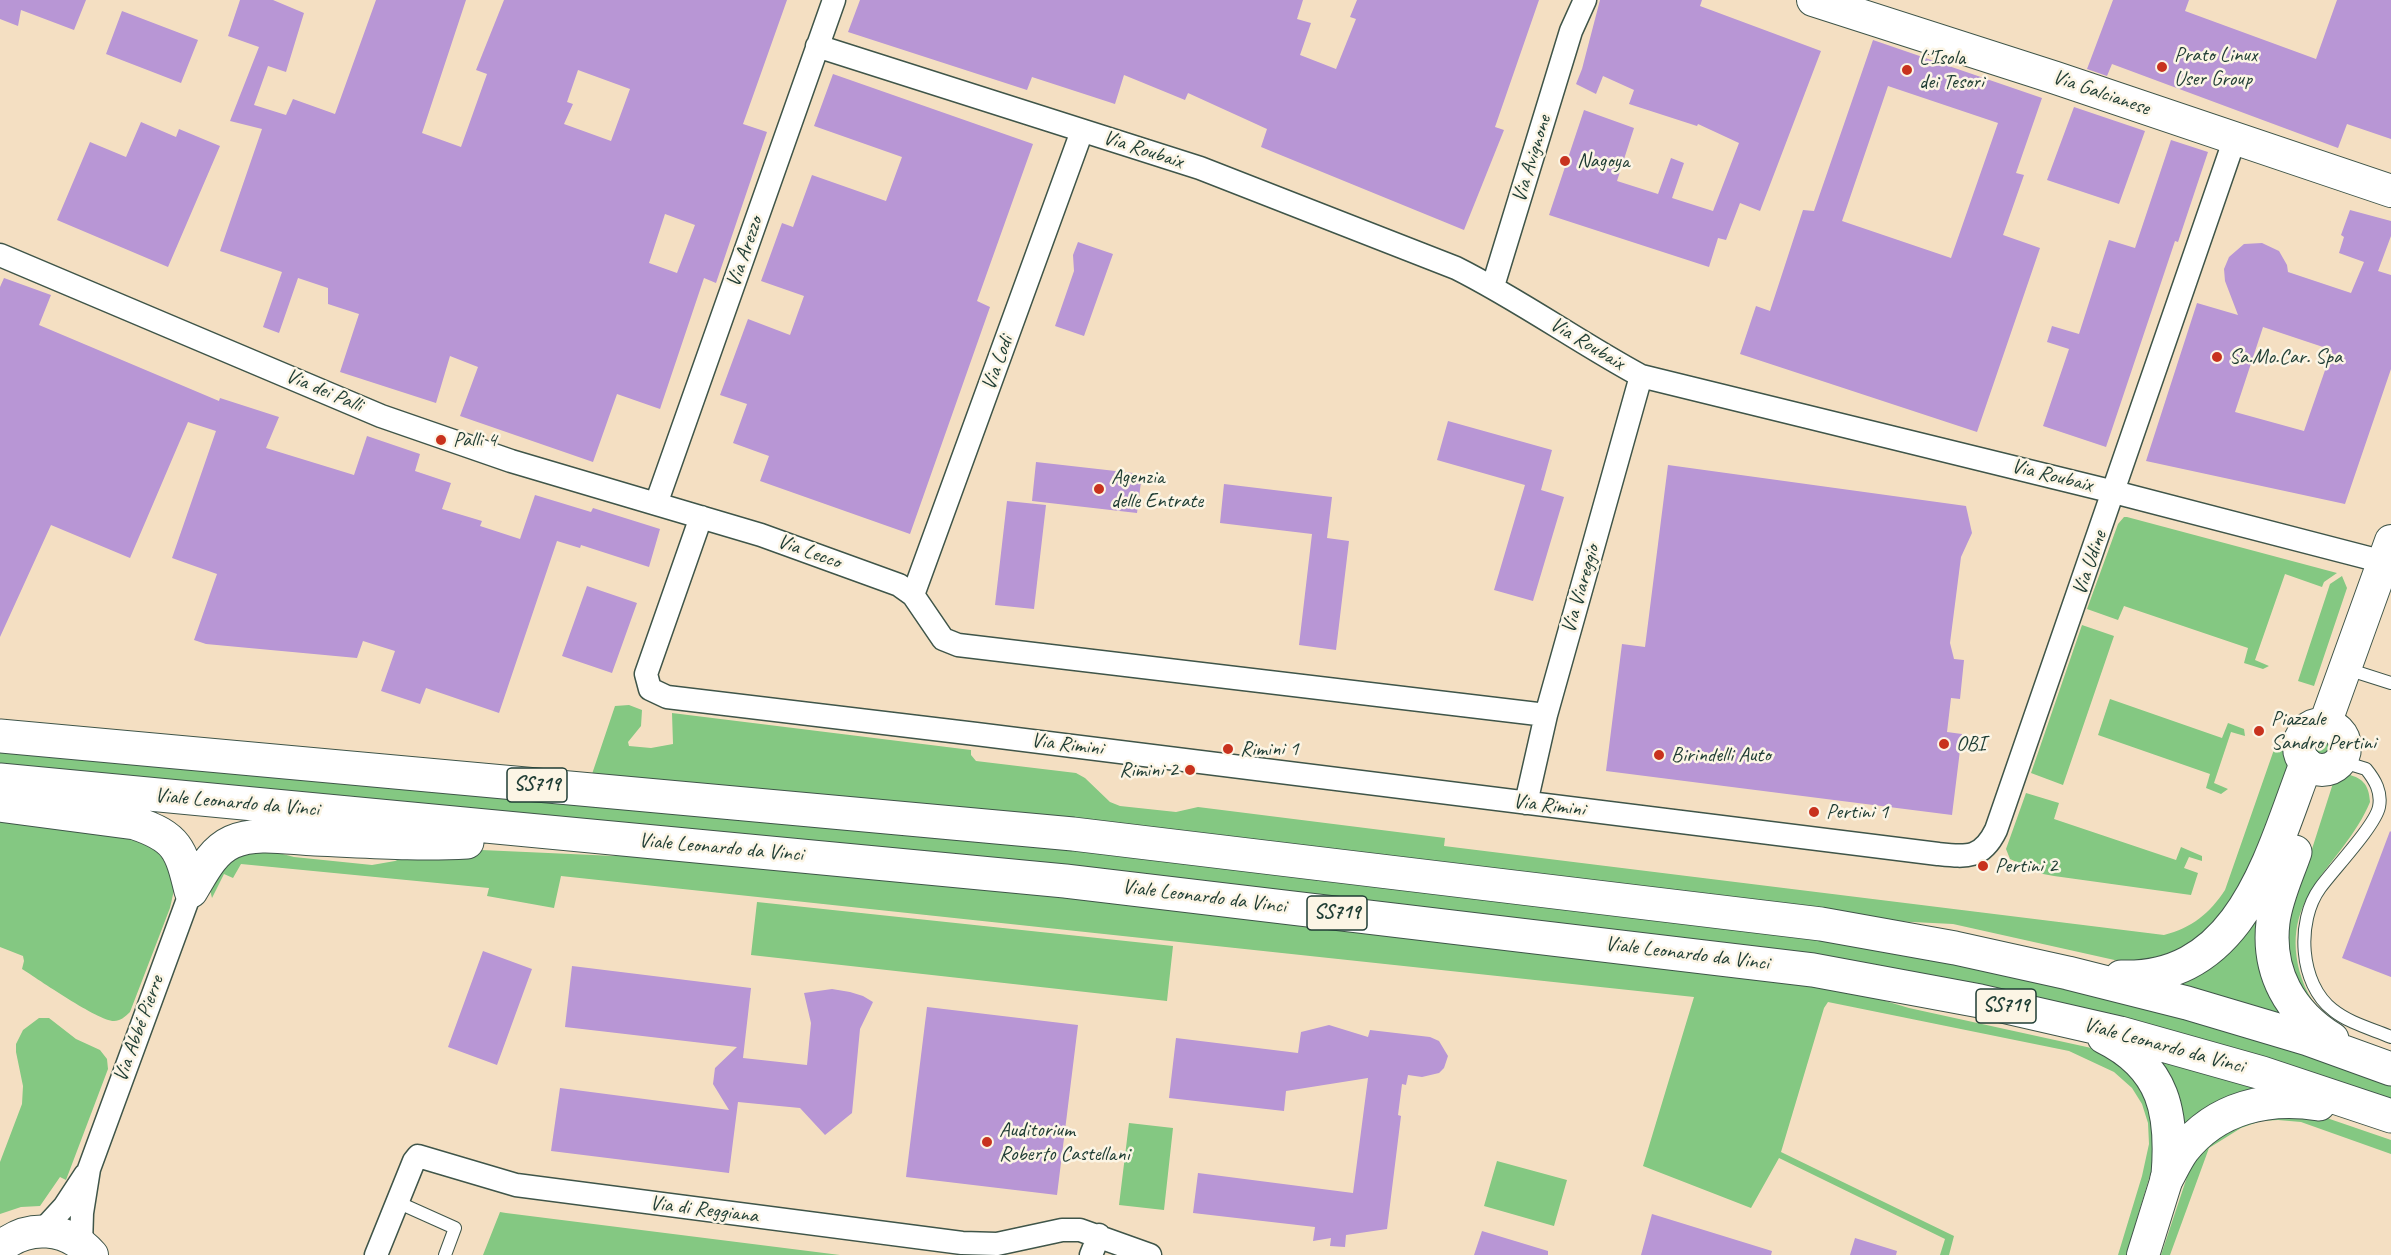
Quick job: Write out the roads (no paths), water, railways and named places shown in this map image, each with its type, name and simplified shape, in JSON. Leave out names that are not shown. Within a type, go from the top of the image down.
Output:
[{"type":"highway","name":"SS719","points":[[0,736],[1073,834],[1821,924],[1955,948],[2068,973],[2187,1003],[2308,1039],[2389,1057]]},
{"type":"highway","points":[[2068,973],[2123,977],[2165,974],[2181,968],[2214,945],[2242,913],[2324,765]]},
{"type":"highway","points":[[2324,765],[2278,899],[2273,922],[2275,960],[2286,994],[2307,1022],[2336,1041],[2389,1057]]},
{"type":"highway","name":"Viale Leonardo da Vinci","points":[[0,780],[1065,881],[1724,958],[1834,974],[2067,1020],[2242,1067],[2391,1117]]},
{"type":"highway","points":[[0,806],[135,823],[151,828],[177,847],[183,858],[191,891]]},
{"type":"highway","points":[[191,891],[217,853],[232,842],[243,838],[454,843],[566,833]]},
{"type":"highway","points":[[2067,1020],[2123,1048],[2144,1066],[2163,1102],[2169,1122],[2167,1178]]},
{"type":"highway","points":[[2167,1178],[2182,1151],[2195,1137],[2221,1117],[2253,1104],[2291,1100],[2391,1117]]},
{"type":"street","name":"Via Arezzo","points":[[656,504],[834,0]]},
{"type":"street","name":"Via Avignone","points":[[1571,31],[1573,0]]},
{"type":"street","name":"Via Avignone","points":[[1493,286],[1571,31],[1585,0]]},
{"type":"street","name":"Via Galcianese","points":[[1825,2],[2390,192]]},
{"type":"street","name":"Via Roubaix","points":[[817,46],[1200,168],[1456,268],[1493,286],[1641,376],[2114,492],[2388,551]]},
{"type":"street","name":"Via Lodi","points":[[913,595],[1082,131]]},
{"type":"street","name":"Via Udine","points":[[1844,841],[1957,856],[1971,855],[1989,846],[2114,492],[2235,138]]},
{"type":"street","name":"Via dei Palli","points":[[0,255],[381,416],[511,461],[701,518]]},
{"type":"street","name":"Via Viareggio","points":[[1526,803],[1546,715],[1641,376]]},
{"type":"street","name":"Via Lecco","points":[[701,518],[761,535],[889,581],[913,595]]},
{"type":"street","name":"Via Rimini","points":[[701,518],[646,674],[650,689],[667,697],[1844,841]]},
{"type":"street","points":[[2324,765],[2299,753],[2300,740],[2312,726],[2325,724],[2388,551]]},
{"type":"street","points":[[913,595],[943,639],[958,645],[1546,715]]},
{"type":"street","name":"Via Abbé Pierre","points":[[86,1250],[82,1213],[89,1169],[191,891]]},
{"type":"street","name":"Via di Reggiana","points":[[376,1255],[418,1156],[516,1185],[962,1243],[1008,1243],[1071,1229],[1095,1245],[1150,1255]]},
{"type":"street","name":"Via Abbé Pierre","points":[[42,1231],[64,1207],[89,1169]]},
{"type":"street","points":[[2143,1255],[2167,1178]]},
{"type":"street","points":[[0,1248],[13,1238],[42,1231],[67,1236],[86,1250]]},
{"type":"lane","points":[[2346,668],[2391,683]]},
{"type":"lane","points":[[2324,765],[2366,769],[2378,789],[2379,808],[2314,898],[2305,925],[2306,958],[2314,986],[2321,999],[2389,1057]]},
{"type":"lane","points":[[397,1202],[455,1228],[446,1255]]},
{"type":"place","name":"Prato Linux User Group","points":[[2162,67]]},
{"type":"place","name":"L'Isola dei Tesori","points":[[1907,70]]},
{"type":"place","name":"Nagoya","points":[[1565,161]]},
{"type":"place","name":"Sa.Mo.Car. Spa","points":[[2217,357]]},
{"type":"place","name":"Palli 4","points":[[441,440]]},
{"type":"place","name":"Agenzia delle Entrate","points":[[1099,489]]},
{"type":"place","name":"Piazzale Sandro Pertini","points":[[2259,731]]},
{"type":"place","name":"OBI","points":[[1944,744]]},
{"type":"place","name":"Rimini 1","points":[[1228,749]]},
{"type":"place","name":"Birindelli Auto","points":[[1659,755]]},
{"type":"place","name":"Rimini 2","points":[[1190,770]]},
{"type":"place","name":"Pertini 1","points":[[1814,812]]},
{"type":"place","name":"Pertini 2","points":[[1983,866]]},
{"type":"place","name":"Auditorium Roberto Castellani","points":[[987,1142]]}]
